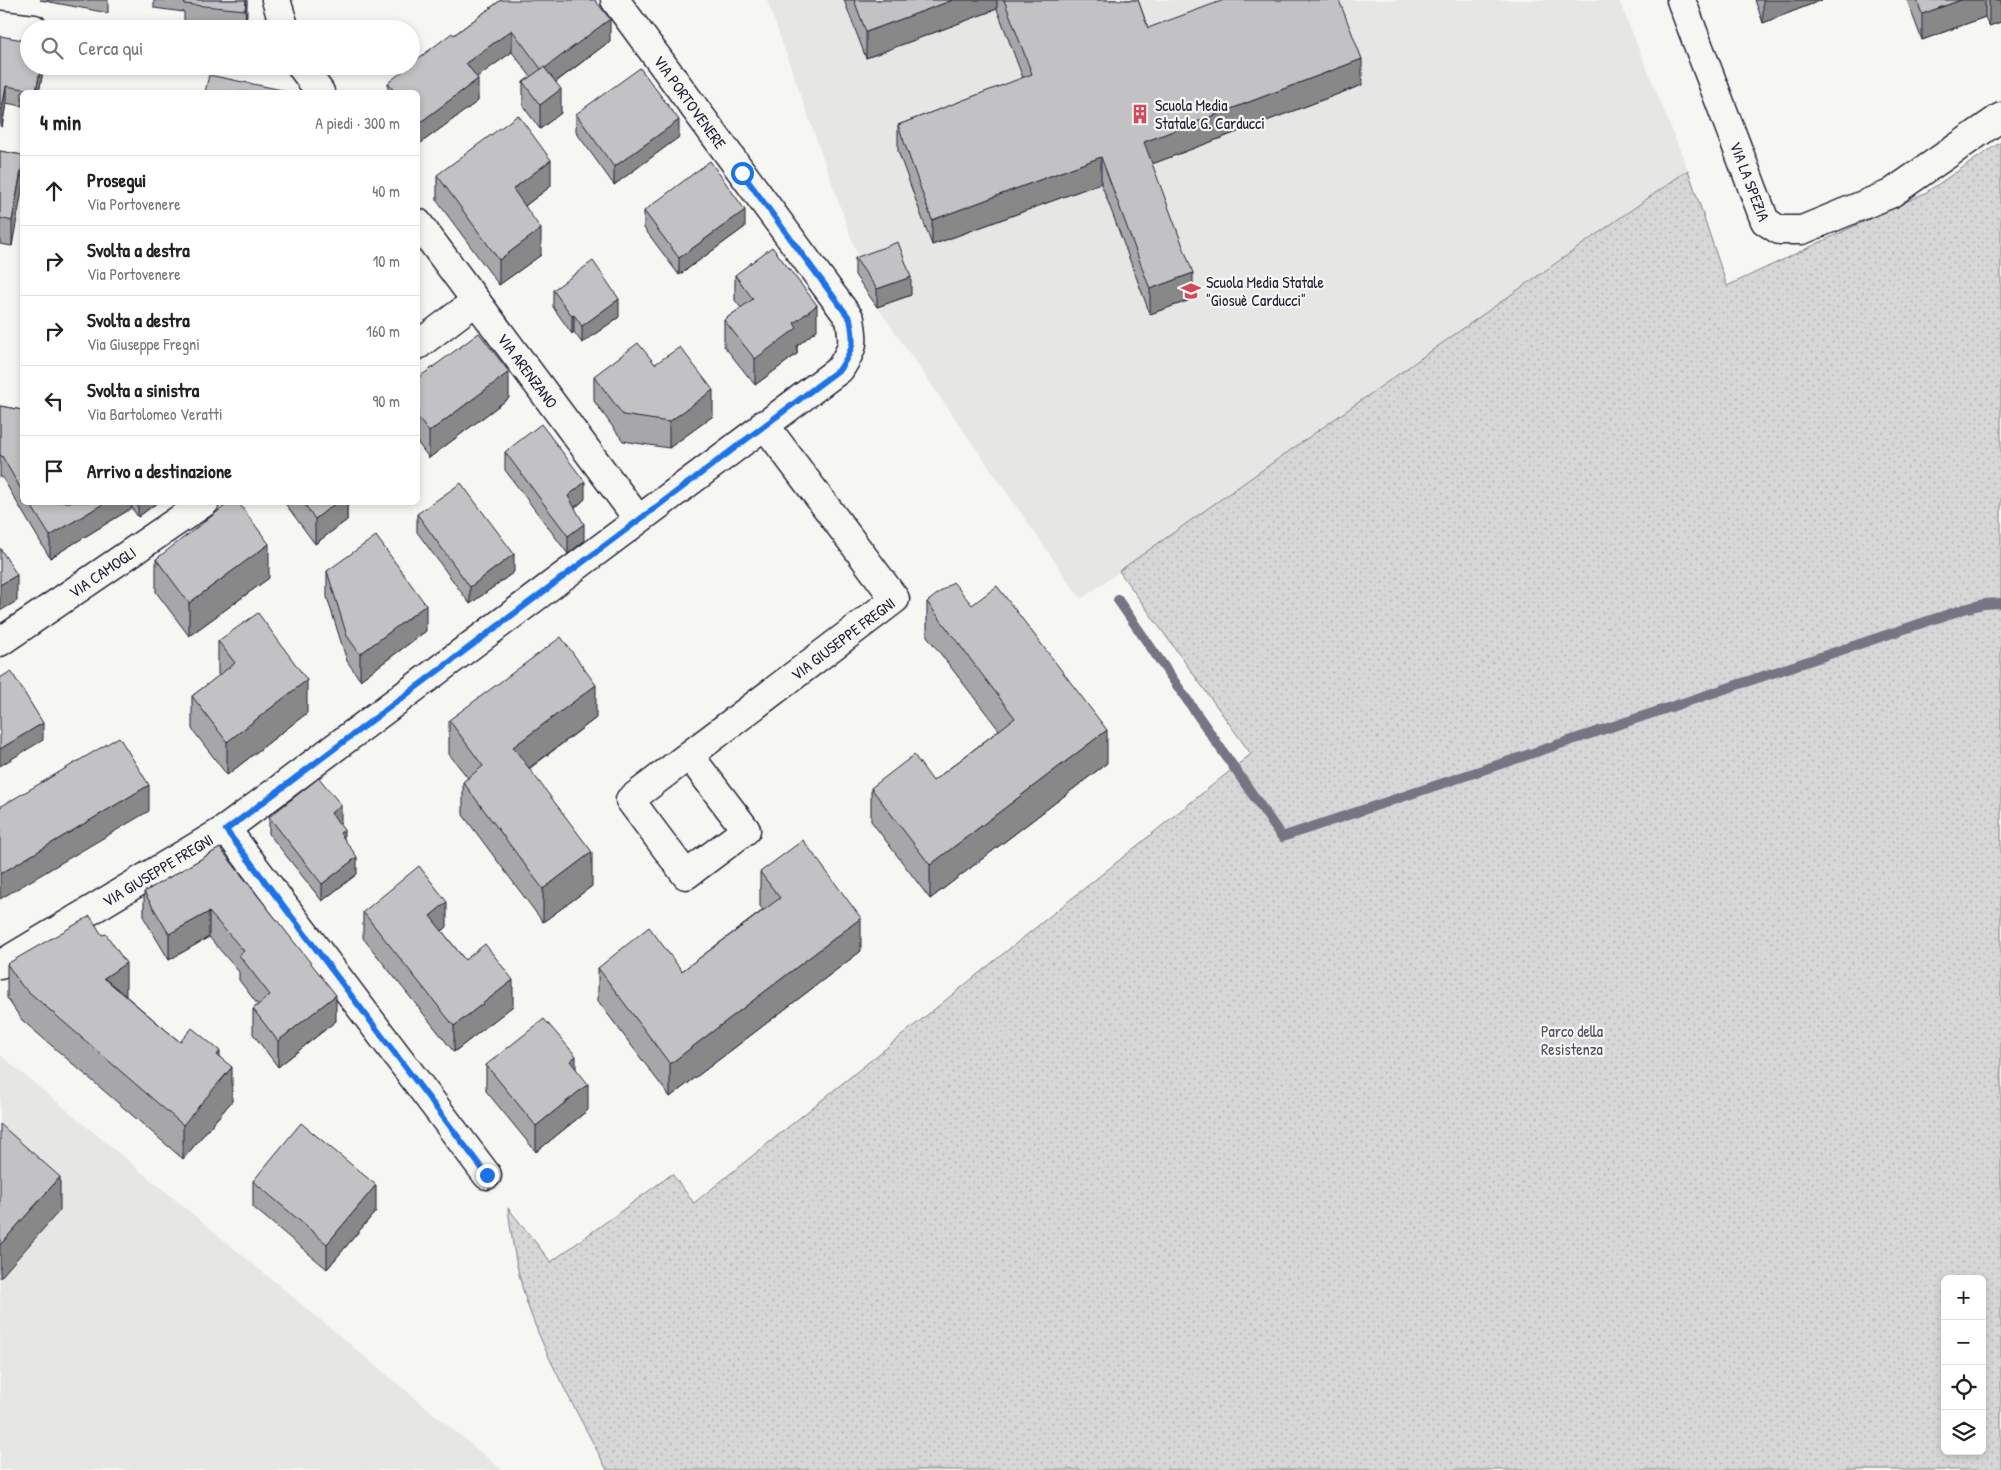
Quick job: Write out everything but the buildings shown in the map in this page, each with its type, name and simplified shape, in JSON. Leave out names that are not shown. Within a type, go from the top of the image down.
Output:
[{"type":"street","points":[[276,0],[282,20]]},
{"type":"street","name":"VIA PORTOVENERE","points":[[615,0],[850,319],[854,340],[848,355]]},
{"type":"street","name":"VIA LA SPEZIA","points":[[1681,0],[1765,221],[1779,230],[1802,230],[1890,194],[2001,117]]},
{"type":"street","points":[[0,25],[20,27]]},
{"type":"street","points":[[308,75],[319,90]]},
{"type":"street","name":"VIA ARENZANO","points":[[420,226],[638,519]]},
{"type":"street","points":[[420,343],[476,301]]},
{"type":"street","name":"VIA GIUSEPPE FREGNI","points":[[0,965],[226,830],[764,424],[840,369],[848,355]]},
{"type":"street","name":"VIA GIUSEPPE FREGNI","points":[[689,755],[895,599],[764,424]]},
{"type":"street","name":"VIA CAMOGLI","points":[[0,642],[201,505]]},
{"type":"street","points":[[226,830],[487,1175]]},
{"type":"shaded area","name":"Scuola Media Statale \"Giosuè Carducci\"","points":[[767,0],[1619,0],[1688,170],[1081,599],[855,275],[863,271]]},
{"type":"shaded area","points":[[0,1055],[502,1470],[0,1470]]},
{"type":"green space","name":"Parco della Resistenza","points":[[2001,142],[2001,1470],[607,1470],[556,1372],[530,1312],[516,1261],[508,1208],[551,1262],[672,1174],[694,1203],[1251,754],[1119,571],[1688,170],[1727,286],[1925,193]]},
{"type":"waterway","points":[[1118,600],[1282,837],[1964,609],[1984,604],[2001,603]]},
{"type":"place","name":"Scuola Media Statale G. Carducci","points":[[1140,114]]},
{"type":"place","name":"Scuola Media Statale \"Giosuè Carducci\"","points":[[1191,291]]},
{"type":"route","points":[[487,1175],[226,830],[764,424],[840,369],[854,340],[850,319],[742,173]]}]
